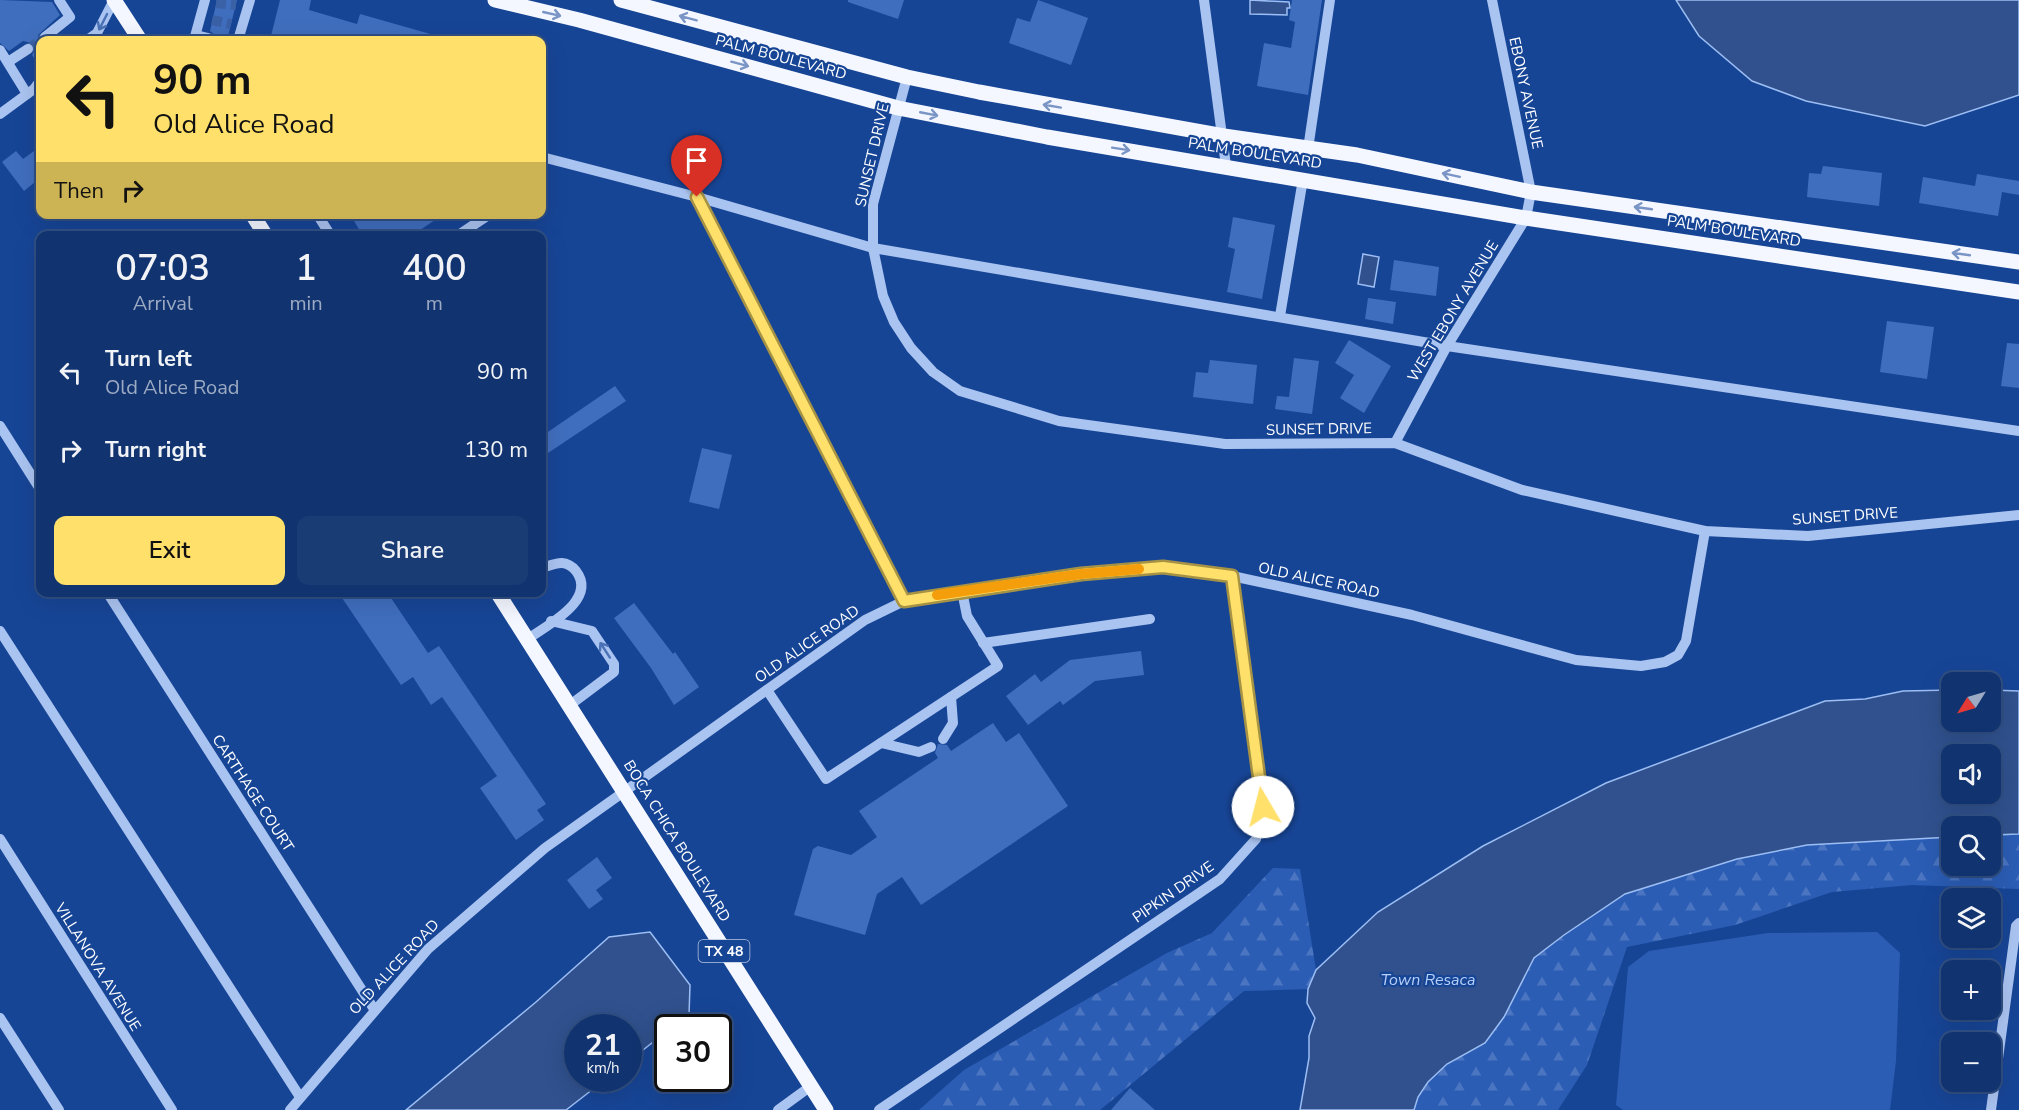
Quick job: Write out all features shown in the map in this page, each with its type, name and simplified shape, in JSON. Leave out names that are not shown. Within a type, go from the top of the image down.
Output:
[{"type":"main road","points":[[114,0],[137,36]]},
{"type":"main road","name":"PALM BOULEVARD","points":[[495,0],[579,20],[898,108],[1047,136],[1526,218],[2019,292]]},
{"type":"main road","name":"PALM BOULEVARD","points":[[621,0],[907,77],[1224,136],[1357,156],[1531,192],[2019,262]]},
{"type":"main road","name":"BOCA CHICA BOULEVARD","points":[[500,597],[626,791],[826,1110]]},
{"type":"street","points":[[46,36],[70,17],[59,0]]},
{"type":"street","points":[[93,36],[97,33],[114,0]]},
{"type":"street","points":[[1204,0],[1224,136],[1226,166]]},
{"type":"street","points":[[1308,148],[1330,0]]},
{"type":"street","name":"EBONY AVENUE","points":[[1491,0],[1531,192]]},
{"type":"street","points":[[196,36],[209,1]]},
{"type":"street","points":[[238,36],[237,26],[244,5]]},
{"type":"street","points":[[201,17],[212,20]]},
{"type":"street","points":[[8,62],[28,49]]},
{"type":"street","points":[[0,50],[8,62],[36,88],[0,114]]},
{"type":"street","name":"SUNSET DRIVE","points":[[907,77],[873,204],[873,248],[883,296],[894,322],[911,348],[933,372],[960,391],[1059,422],[1225,444],[1395,443],[1522,490],[1705,531],[1808,536],[2019,516]]},
{"type":"street","points":[[546,158],[697,197],[873,248],[1447,346],[2019,431]]},
{"type":"street","points":[[1280,316],[1303,179]]},
{"type":"street","name":"WEST EBONY AVENUE","points":[[1395,443],[1447,346],[1526,218],[1531,192]]},
{"type":"street","points":[[697,197],[904,601]]},
{"type":"street","points":[[464,231],[482,219]]},
{"type":"street","points":[[0,426],[36,483]]},
{"type":"street","name":"OLD ALICE ROAD","points":[[290,1110],[374,1009],[428,949],[545,848],[865,620],[904,601],[1081,574],[1163,567],[1232,576],[1412,615],[1576,660],[1641,666],[1665,662],[1678,654],[1686,641],[1705,531]]},
{"type":"street","points":[[528,639],[576,602],[583,590],[581,580],[569,564],[560,562],[546,567]]},
{"type":"street","name":"PIPKIN DRIVE","points":[[879,1110],[1220,879],[1256,839],[1263,807],[1232,576]]},
{"type":"street","points":[[767,690],[826,780],[998,666],[967,616],[962,591]]},
{"type":"street","name":"CARTHAGE COURT","points":[[110,597],[374,1009]]},
{"type":"street","points":[[983,643],[1150,619]]},
{"type":"street","points":[[551,621],[592,631],[614,664],[614,672],[570,705]]},
{"type":"street","points":[[0,631],[300,1097]]},
{"type":"street","points":[[943,739],[953,723],[951,697]]},
{"type":"street","points":[[881,743],[919,752],[931,747]]},
{"type":"street","name":"VILLANOVA AVENUE","points":[[0,840],[172,1110]]},
{"type":"street","points":[[1991,1110],[2016,926],[2019,923]]},
{"type":"street","points":[[0,1018],[59,1110]]},
{"type":"street","points":[[778,1110],[811,1086]]},
{"type":"green space","points":[[2019,834],[2019,889],[1912,885],[1832,892],[1735,925],[1627,947],[1587,1065],[1558,1110],[1414,1110],[1418,1097],[1428,1082],[1447,1064],[1485,1043],[1504,1017],[1534,958],[1625,894],[1737,859],[1807,845],[1941,838],[1941,876],[2001,876],[2001,835]]},
{"type":"green space","points":[[1273,868],[1300,869],[1316,970],[1308,989],[1244,991],[1100,1110],[919,1110],[964,1070],[1167,953],[1212,933]]},
{"type":"green space","points":[[1877,932],[1900,953],[1896,1061],[1890,1110],[1623,1110],[1616,1105],[1628,967],[1649,951],[1768,933]]},
{"type":"water","points":[[1250,0],[1289,2],[1290,8],[1287,8],[1287,15],[1250,14]]},
{"type":"water","points":[[1676,0],[2019,0],[2019,95],[1925,126],[1806,101],[1752,81],[1699,36]]},
{"type":"water","points":[[1363,254],[1379,257],[1374,287],[1358,284]]},
{"type":"water","name":"Town Resaca","points":[[1941,690],[1941,732],[2001,732],[2001,690],[2019,691],[2019,834],[2001,835],[2001,816],[1941,816],[1941,838],[1807,845],[1737,859],[1625,894],[1534,958],[1504,1017],[1485,1043],[1447,1064],[1428,1082],[1418,1097],[1414,1110],[1300,1110],[1309,1058],[1309,1036],[1315,1018],[1307,1003],[1308,989],[1316,970],[1378,912],[1483,846],[1606,783],[1825,701],[1865,699],[1903,691]]},
{"type":"water","points":[[650,932],[690,985],[689,1014],[654,1014],[654,1041],[642,1051],[642,1014],[564,1014],[564,1092],[589,1092],[566,1110],[406,1110],[536,1002],[609,937]]},
{"type":"building","points":[[0,0],[52,2],[60,15],[36,36],[36,61],[32,55],[35,49],[32,43],[23,41],[9,51],[0,43]]},
{"type":"building","points":[[217,0],[237,0],[228,36],[215,36],[210,31]]},
{"type":"building","points":[[280,0],[311,0],[309,10],[357,24],[360,14],[437,36],[271,36]]},
{"type":"building","points":[[848,0],[904,0],[898,19],[848,2]]},
{"type":"building","points":[[1038,0],[1088,18],[1071,65],[1009,43],[1017,18],[1030,22]]},
{"type":"building","points":[[1292,0],[1322,0],[1308,95],[1257,86],[1264,43],[1291,48],[1295,22],[1289,20]]},
{"type":"building","points":[[16,151],[23,159],[34,151],[36,181],[24,191],[2,162]]},
{"type":"building","points":[[1823,166],[1882,173],[1879,206],[1807,197],[1809,173],[1821,174]]},
{"type":"building","points":[[1977,174],[2019,181],[2019,195],[2002,192],[1998,216],[1919,203],[1923,177],[1975,186]]},
{"type":"building","points":[[1233,217],[1275,225],[1262,299],[1227,292],[1235,249],[1228,247]]},
{"type":"building","points":[[357,219],[436,219],[418,231],[360,231],[354,221]]},
{"type":"building","points":[[1394,260],[1439,267],[1436,296],[1390,290]]},
{"type":"building","points":[[1368,298],[1396,302],[1393,324],[1365,319]]},
{"type":"building","points":[[1887,321],[1934,327],[1927,379],[1880,372]]},
{"type":"building","points":[[1349,340],[1391,366],[1364,413],[1340,398],[1354,375],[1335,363]]},
{"type":"building","points":[[2007,343],[2019,344],[2019,388],[2001,386]]},
{"type":"building","points":[[1294,358],[1319,361],[1312,414],[1275,409],[1277,396],[1289,397]]},
{"type":"building","points":[[1210,360],[1257,365],[1253,404],[1193,397],[1196,372],[1208,373]]},
{"type":"building","points":[[615,386],[626,401],[546,454],[546,433]]},
{"type":"building","points":[[702,448],[732,455],[719,509],[689,502]]},
{"type":"building","points":[[341,597],[390,597],[428,653],[439,646],[546,804],[537,810],[544,820],[516,840],[480,788],[497,776],[442,697],[431,705],[413,677],[401,685]]},
{"type":"building","points":[[634,603],[673,654],[675,652],[699,687],[674,705],[651,668],[614,618]]},
{"type":"building","points":[[1141,651],[1144,675],[1095,681],[1063,705],[1060,701],[1028,725],[1006,696],[1035,674],[1041,682],[1070,660]]},
{"type":"building","points":[[993,723],[1006,742],[1019,733],[1068,806],[921,905],[902,877],[877,894],[865,935],[794,915],[813,849],[818,846],[851,855],[877,837],[859,811],[938,758],[935,753],[938,744],[947,745],[951,751]]},
{"type":"building","points":[[597,857],[612,878],[596,890],[603,899],[589,909],[567,880]]},
{"type":"building","points":[[1130,1088],[1155,1110],[1111,1110]]},
{"type":"tunnel","points":[[216,3],[236,5]]},
{"type":"tunnel","points":[[212,20],[231,24]]},
{"type":"tunnel","points":[[28,49],[36,43]]},
{"type":"slow traffic","points":[[937,595],[1081,574],[1139,569]]},
{"type":"route","points":[[697,197],[904,601],[1081,574],[1163,567],[1232,576],[1263,807]]}]
